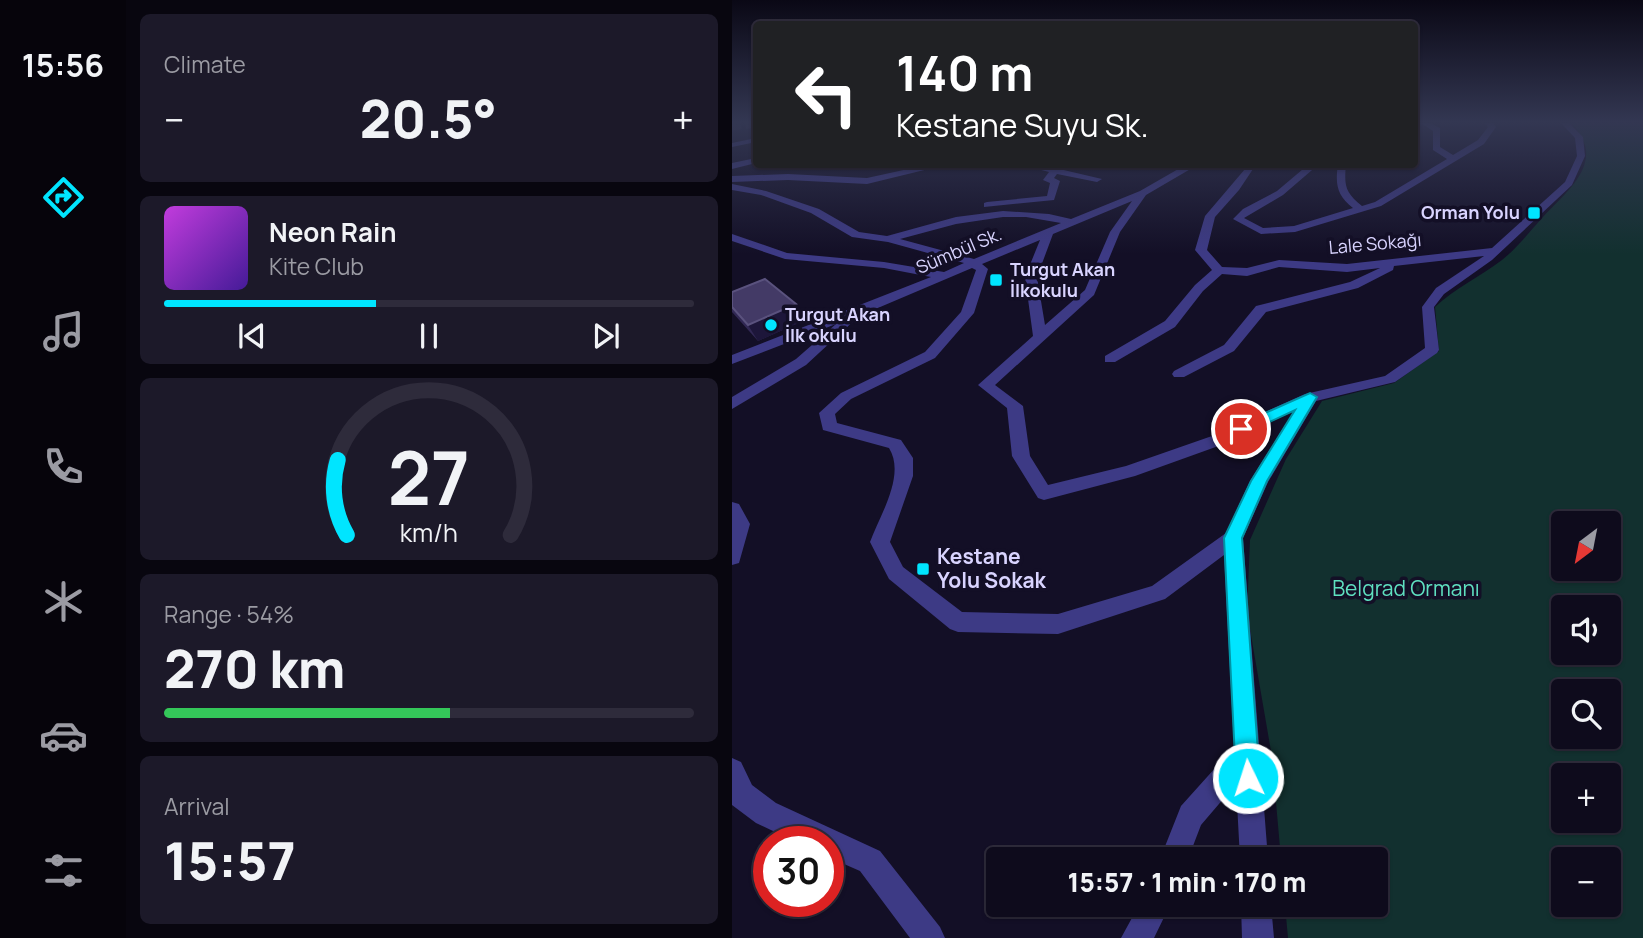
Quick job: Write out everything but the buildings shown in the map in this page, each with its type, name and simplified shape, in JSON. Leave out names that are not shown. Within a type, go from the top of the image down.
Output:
[{"type":"street","points":[[732,168],[753,167]]},
{"type":"street","points":[[1310,168],[1282,192],[1263,204],[1244,211],[1238,219],[1261,231],[1295,229],[1378,204],[1440,167]]},
{"type":"street","points":[[1143,193],[1115,232],[1090,292],[986,385],[1015,406],[1021,456],[1044,493],[1129,472],[1218,440],[1310,397],[1391,379],[1432,350],[1428,307],[1440,290],[1496,251],[1569,183],[1576,167]]},
{"type":"street","points":[[732,179],[788,177],[867,181],[927,168]]},
{"type":"street","points":[[1041,168],[1097,179]]},
{"type":"street","name":"Sümbül Sk.","points":[[732,360],[855,313],[1072,223],[1143,193],[1188,168]]},
{"type":"street","points":[[1110,359],[1170,324],[1199,288],[1219,270],[1201,250],[1210,216],[1237,188],[1249,168]]},
{"type":"street","points":[[1341,168],[1340,178],[1344,196],[1360,209]]},
{"type":"street","points":[[979,216],[981,205],[1052,198],[1055,181],[1048,180],[1055,171]]},
{"type":"street","points":[[732,187],[763,193],[815,211],[856,235],[888,239],[963,258],[982,269],[968,313],[930,355],[846,396],[827,413],[829,426],[895,444],[904,458],[904,476],[880,542],[896,573],[958,622],[1058,624],[1158,593],[1233,538]]},
{"type":"street","points":[[888,239],[929,226],[979,216],[1051,216],[1072,223]]},
{"type":"street","points":[[1040,336],[1031,276],[1048,233]]},
{"type":"street","points":[[732,237],[785,256],[884,265],[947,275]]},
{"type":"street","name":"Lale Sokağı","points":[[1219,270],[1247,271],[1279,263],[1347,268],[1496,251]]},
{"type":"street","points":[[1179,374],[1229,348],[1261,309],[1354,285],[1405,260]]},
{"type":"street","points":[[732,404],[801,362],[832,338],[855,313]]},
{"type":"street","points":[[1253,847],[1233,538],[1259,481],[1310,397]]},
{"type":"street","points":[[732,509],[740,524],[732,557]]},
{"type":"street","points":[[1179,847],[1191,816],[1247,751]]},
{"type":"street","points":[[732,771],[742,795],[758,807],[796,826]]},
{"type":"street","points":[[844,850],[870,862],[929,938]]},
{"type":"street","points":[[1137,938],[1148,917]]},
{"type":"street","points":[[1257,917],[1259,938]]},
{"type":"green space","name":"Belgrad Ormanı","points":[[1583,167],[1643,167],[1643,938],[1288,938],[1286,917],[1388,917],[1388,847],[1280,847],[1272,757],[1247,612],[1250,540],[1286,459],[1322,401],[1394,383],[1439,351],[1435,307],[1508,255],[1573,185]]},
{"type":"place","name":"Orman Yolu","points":[[1534,213]]},
{"type":"place","name":"Turgut Akan İlkokulu","points":[[996,280]]},
{"type":"place","name":"Turgut Akan İlk okulu","points":[[771,325]]},
{"type":"place","name":"Kestane Yolu Sokak","points":[[923,569]]},
{"type":"route","points":[[1241,429],[1310,397],[1259,481],[1233,538],[1248,778]]}]
